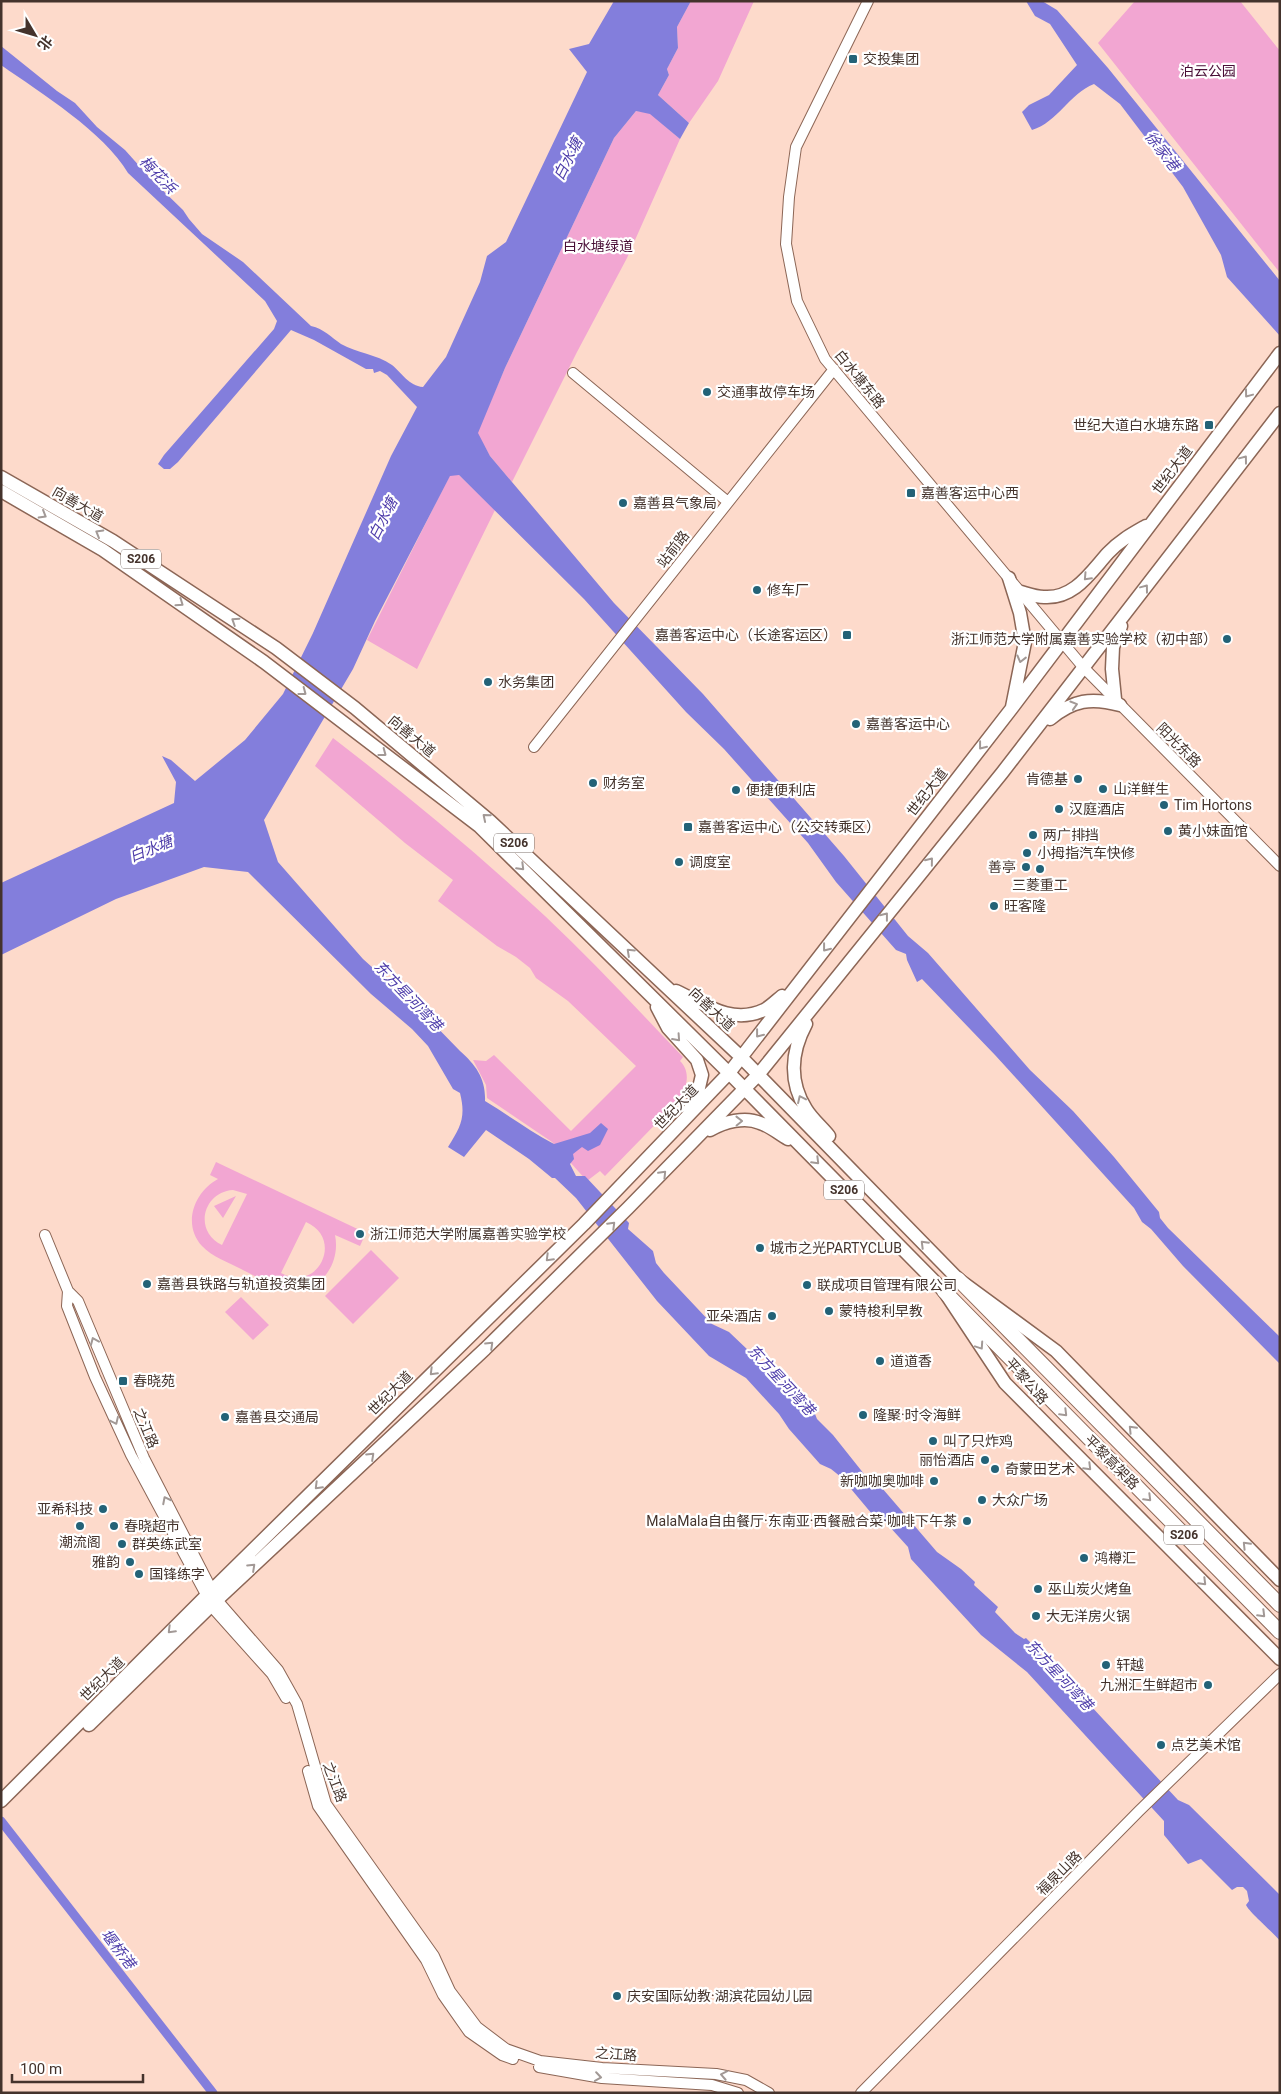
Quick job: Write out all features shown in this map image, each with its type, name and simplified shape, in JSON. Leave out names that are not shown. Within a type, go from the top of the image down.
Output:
[{"type":"highway","name":"平黎高架路","points":[[958,1278],[1280,1605]]},
{"type":"highway","name":"平黎高架路","points":[[944,1291],[1280,1632]]},
{"type":"main road","name":"世纪大道","points":[[1,1811],[24,1783],[212,1599],[612,1196],[729,1073],[1012,708],[1279,354]]},
{"type":"main road","name":"世纪大道","points":[[212,1599],[486,1349],[596,1241],[758,1075],[1084,668],[1280,412]]},
{"type":"main road","name":"向善大道","points":[[1,477],[113,541],[276,648],[355,708],[490,820],[742,1057],[758,1075]]},
{"type":"main road","name":"向善大道","points":[[1,491],[103,550],[264,662],[479,826],[745,1089]]},
{"type":"main road","points":[[1021,592],[1043,597],[1070,592],[1124,538],[1150,524]]},
{"type":"main road","points":[[1009,578],[1020,613],[1025,642],[1012,708]]},
{"type":"main road","points":[[1002,772],[1016,763],[1048,721],[1064,708],[1091,700],[1117,702],[1112,669],[1113,647],[1127,612]]},
{"type":"main road","points":[[666,986],[722,1014],[742,1016],[764,1010],[798,983]]},
{"type":"main road","points":[[651,996],[668,1028],[697,1060],[702,1075],[698,1092],[682,1122]]},
{"type":"main road","points":[[819,1000],[800,1036],[794,1053],[793,1074],[797,1090],[806,1110],[837,1145],[849,1167]]},
{"type":"main road","name":"S206","points":[[758,1075],[958,1278]]},
{"type":"main road","name":"平黎公路","points":[[745,1089],[944,1291],[1005,1383],[1280,1659]]},
{"type":"main road","points":[[696,1140],[716,1126],[730,1121],[746,1121],[760,1122],[799,1144]]},
{"type":"main road","points":[[958,1278],[1056,1352],[1280,1580]]},
{"type":"main road","name":"世纪大道","points":[[1,1801],[24,1783]]},
{"type":"street","name":"白水塘东路","points":[[868,1],[796,147],[788,197],[786,244],[797,301],[825,359],[1062,641]]},
{"type":"street","name":"站前路","points":[[534,747],[834,369]]},
{"type":"street","points":[[573,373],[728,502]]},
{"type":"street","name":"阳光东路","points":[[1062,641],[1084,668],[1280,866]]},
{"type":"street","name":"之江路","points":[[45,1235],[68,1291],[78,1301],[144,1458],[212,1599],[272,1674],[290,1706],[318,1806],[426,1960],[443,1995],[469,2032],[502,2055],[537,2067],[602,2078],[712,2085],[738,2093]]},
{"type":"street","name":"之江路","points":[[212,1599],[278,1670],[297,1704],[326,1804],[434,1956],[450,1992],[477,2026],[506,2049],[540,2061],[602,2068],[716,2074],[746,2080],[768,2093]]},
{"type":"street","name":"福泉山路","points":[[861,2093],[1139,1811],[1280,1674]]},
{"type":"green space","points":[[691,1],[754,1],[718,81],[689,123],[658,95],[669,75],[667,69],[678,48],[677,27]]},
{"type":"green space","name":"泊云公园","points":[[1135,1],[1240,1],[1280,51],[1280,273],[1098,43]]},
{"type":"green space","name":"白水塘绿道","points":[[636,111],[650,113],[680,139],[627,258],[577,352],[512,482],[490,456],[477,433],[505,368],[614,138]]},
{"type":"green space","points":[[450,475],[459,475],[495,510],[417,669],[367,640]]},
{"type":"green space","points":[[333,738],[388,781],[520,893],[615,985],[683,1057],[680,1061],[686,1070],[687,1079],[680,1099],[605,1176],[600,1171],[587,1181],[552,1142],[487,1098],[486,1085],[473,1060],[486,1061],[494,1055],[571,1131],[636,1066],[568,1001],[536,978],[530,968],[497,946],[438,901],[453,880],[405,843],[315,766]]},
{"type":"green space","points":[[216,1162],[366,1233],[360,1246],[335,1235],[335,1257],[326,1275],[318,1282],[298,1290],[275,1286],[215,1256],[202,1246],[196,1237],[192,1219],[197,1200],[218,1179],[210,1175]],"holes":[[[233,1190],[247,1194],[222,1245],[213,1239],[207,1231],[205,1213],[215,1197],[223,1192]],[[306,1222],[318,1230],[324,1240],[325,1251],[322,1262],[315,1271],[306,1276],[294,1278],[281,1273]]]},
{"type":"green space","points":[[236,1196],[223,1218],[214,1206]]},
{"type":"green space","points":[[371,1250],[399,1278],[353,1324],[325,1296]]},
{"type":"green space","points":[[241,1297],[269,1325],[253,1340],[225,1312]]},
{"type":"water","name":"白水塘","points":[[614,1],[691,1],[677,27],[678,48],[667,69],[669,75],[658,95],[689,123],[680,139],[650,114],[636,111],[614,138],[505,368],[478,433],[490,456],[614,603],[703,694],[844,856],[908,936],[928,953],[1030,1070],[1073,1111],[1114,1157],[1159,1212],[1160,1218],[1168,1228],[1280,1337],[1280,1364],[1183,1266],[1151,1229],[1142,1222],[1134,1208],[995,1055],[922,979],[917,982],[906,954],[896,950],[836,882],[808,843],[724,749],[686,712],[584,599],[459,475],[450,476],[375,621],[353,669],[264,820],[278,862],[363,959],[383,977],[390,979],[471,1062],[482,1079],[485,1101],[554,1144],[590,1133],[601,1123],[608,1129],[600,1145],[588,1151],[582,1147],[573,1154],[574,1159],[570,1164],[576,1176],[585,1176],[629,1223],[628,1229],[653,1251],[656,1263],[664,1273],[712,1324],[729,1332],[815,1414],[817,1419],[833,1435],[872,1484],[882,1488],[937,1552],[961,1569],[975,1582],[974,1585],[998,1607],[995,1612],[1015,1633],[1024,1639],[1026,1638],[1031,1643],[1030,1647],[1052,1663],[1051,1669],[1059,1677],[1065,1678],[1178,1800],[1189,1805],[1280,1895],[1280,1941],[1248,1908],[1246,1905],[1249,1901],[1247,1891],[1243,1887],[1237,1887],[1232,1890],[1201,1859],[1188,1864],[1164,1835],[1164,1821],[1027,1672],[981,1635],[911,1559],[908,1547],[879,1515],[872,1514],[841,1477],[831,1469],[820,1464],[789,1429],[779,1414],[746,1378],[709,1356],[657,1301],[576,1198],[555,1178],[552,1178],[529,1159],[486,1130],[464,1157],[448,1147],[461,1121],[462,1101],[460,1093],[453,1089],[428,1046],[412,1029],[371,994],[248,872],[204,867],[116,899],[1,955],[1,883],[174,803],[176,782],[162,756],[171,760],[195,781],[245,740],[283,694],[313,633],[391,456],[417,407],[387,375],[380,371],[374,373],[373,369],[366,369],[314,340],[291,330],[178,462],[170,469],[164,469],[158,464],[274,329],[277,321],[265,301],[128,173],[104,143],[88,128],[1,65],[1,46],[75,103],[97,127],[125,150],[183,210],[202,234],[243,262],[311,326],[324,331],[347,347],[386,361],[410,382],[423,387],[446,357],[480,282],[487,256],[506,242],[587,72],[569,49],[589,44]]},
{"type":"water","name":"徐家港","points":[[1026,1],[1042,1],[1057,10],[1108,68],[1280,281],[1280,336],[1227,277],[1221,255],[1183,187],[1120,104],[1094,84],[1077,94],[1049,121],[1032,130],[1022,112],[1029,105],[1049,95],[1077,65],[1050,24],[1035,16]]},
{"type":"waterway","name":"堰桥港","points":[[1,1821],[213,2093]]},
{"type":"place","name":"交投集团","points":[[853,59]]},
{"type":"place","name":"交通事故停车场","points":[[707,392]]},
{"type":"place","name":"世纪大道白水塘东路","points":[[1209,425]]},
{"type":"place","name":"嘉善客运中心西","points":[[911,493]]},
{"type":"place","name":"嘉善县气象局","points":[[623,503]]},
{"type":"place","name":"修车厂","points":[[757,590]]},
{"type":"place","name":"嘉善客运中心（长途客运区）","points":[[847,635]]},
{"type":"place","name":"浙江师范大学附属嘉善实验学校（初中部）","points":[[1227,639]]},
{"type":"place","name":"水务集团","points":[[488,682]]},
{"type":"place","name":"嘉善客运中心","points":[[856,724]]},
{"type":"place","name":"肯德基","points":[[1078,779]]},
{"type":"place","name":"财务室","points":[[593,783]]},
{"type":"place","name":"山洋鲜生","points":[[1103,789]]},
{"type":"place","name":"便捷便利店","points":[[736,790]]},
{"type":"place","name":"Tim Hortons","points":[[1164,805]]},
{"type":"place","name":"汉庭酒店","points":[[1059,809]]},
{"type":"place","name":"嘉善客运中心（公交转乘区）","points":[[688,827]]},
{"type":"place","name":"黄小妹面馆","points":[[1168,831]]},
{"type":"place","name":"两广排挡","points":[[1033,835]]},
{"type":"place","name":"小拇指汽车快修","points":[[1027,853]]},
{"type":"place","name":"调度室","points":[[679,862]]},
{"type":"place","name":"善亭","points":[[1026,867]]},
{"type":"place","name":"三菱重工","points":[[1040,869]]},
{"type":"place","name":"旺客隆","points":[[994,906]]},
{"type":"place","name":"浙江师范大学附属嘉善实验学校","points":[[360,1234]]},
{"type":"place","name":"城市之光PARTYCLUB","points":[[760,1248]]},
{"type":"place","name":"嘉善县铁路与轨道投资集团","points":[[147,1284]]},
{"type":"place","name":"联成项目管理有限公司","points":[[807,1285]]},
{"type":"place","name":"蒙特梭利早教","points":[[829,1311]]},
{"type":"place","name":"亚朵酒店","points":[[772,1316]]},
{"type":"place","name":"道道香","points":[[880,1361]]},
{"type":"place","name":"春晓苑","points":[[123,1381]]},
{"type":"place","name":"隆聚·时令海鲜","points":[[863,1415]]},
{"type":"place","name":"嘉善县交通局","points":[[225,1417]]},
{"type":"place","name":"叫了只炸鸡","points":[[933,1441]]},
{"type":"place","name":"丽怡酒店","points":[[985,1460]]},
{"type":"place","name":"奇蒙田艺术","points":[[995,1469]]},
{"type":"place","name":"新咖咖奥咖啡","points":[[934,1481]]},
{"type":"place","name":"大众广场","points":[[982,1500]]},
{"type":"place","name":"亚希科技","points":[[103,1509]]},
{"type":"place","name":"MalaMala自由餐厅·东南亚·西餐融合菜·咖啡下午茶","points":[[967,1521]]},
{"type":"place","name":"潮流阁","points":[[80,1526]]},
{"type":"place","name":"春晓超市","points":[[114,1526]]},
{"type":"place","name":"群英练武室","points":[[122,1544]]},
{"type":"place","name":"鸿樽汇","points":[[1084,1558]]},
{"type":"place","name":"雅韵","points":[[130,1562]]},
{"type":"place","name":"国锋练字","points":[[139,1574]]},
{"type":"place","name":"巫山炭火烤鱼","points":[[1038,1589]]},
{"type":"place","name":"大无洋房火锅","points":[[1036,1616]]},
{"type":"place","name":"轩越","points":[[1106,1665]]},
{"type":"place","name":"九洲汇生鲜超市","points":[[1208,1685]]},
{"type":"place","name":"点艺美术馆","points":[[1161,1745]]},
{"type":"place","name":"庆安国际幼教·湖滨花园幼儿园","points":[[617,1996]]},
{"type":"water label","name":"梅花浜","points":[[158,175]]},
{"type":"water label","name":"东方星河湾港","points":[[408,996]]},
{"type":"water label","name":"东方星河湾港","points":[[781,1380]]},
{"type":"water label","name":"东方星河湾港","points":[[1059,1675]]}]
